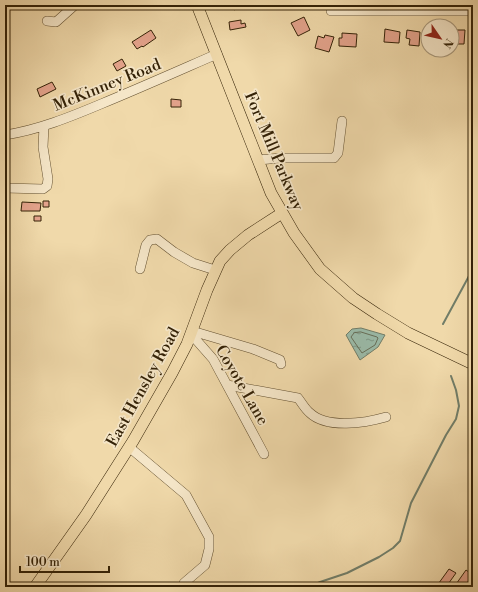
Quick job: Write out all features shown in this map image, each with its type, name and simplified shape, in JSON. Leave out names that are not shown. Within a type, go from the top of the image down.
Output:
[{"type":"main road","name":"Fort Mill Parkway","points":[[197,5],[271,193],[294,233],[320,269],[353,298],[377,314],[408,333],[473,364]]},
{"type":"main road","name":"East Hensley Road","points":[[36,587],[86,515],[129,447],[172,373],[187,344],[220,261],[248,234],[282,213]]},
{"type":"street","points":[[47,21],[56,22],[75,5]]},
{"type":"street","points":[[331,10],[442,8],[473,11]]},
{"type":"street","name":"McKinney Road","points":[[5,135],[21,133],[44,126],[151,84],[217,54]]},
{"type":"street","points":[[258,160],[281,158],[334,158],[338,153],[342,121]]},
{"type":"street","points":[[5,188],[43,189],[47,186],[48,179],[43,147],[44,126]]},
{"type":"street","points":[[140,269],[146,245],[150,240],[157,240],[193,263],[216,270]]},
{"type":"street","points":[[191,332],[253,349],[280,360],[281,364]]},
{"type":"street","name":"Coyote Lane","points":[[191,332],[213,359],[264,454]]},
{"type":"street","points":[[227,385],[298,398],[309,413],[316,418],[327,422],[357,422],[386,417]]},
{"type":"street","points":[[129,447],[186,494],[209,537],[209,549],[205,565],[184,583]]},
{"type":"water","points":[[361,328],[385,335],[378,347],[360,360],[346,335],[352,329]]},
{"type":"building","points":[[231,5],[238,5],[239,7],[234,10]]},
{"type":"building","points":[[304,17],[310,30],[298,36],[291,23]]},
{"type":"building","points":[[241,20],[241,24],[245,23],[246,27],[230,30],[229,22]]},
{"type":"building","points":[[385,29],[400,32],[399,43],[384,42]]},
{"type":"building","points":[[151,30],[156,38],[143,47],[142,46],[137,49],[132,42]]},
{"type":"building","points":[[407,30],[420,32],[419,46],[409,45],[410,39],[406,38]]},
{"type":"building","points":[[460,30],[465,30],[464,44],[460,44]]},
{"type":"building","points":[[342,33],[357,34],[356,47],[339,46],[339,38],[342,38]]},
{"type":"building","points":[[325,35],[334,37],[329,52],[315,48],[318,36],[324,38]]},
{"type":"building","points":[[122,59],[126,66],[117,71],[113,64]]},
{"type":"building","points":[[52,82],[56,89],[40,97],[37,89]]},
{"type":"building","points":[[171,99],[181,100],[181,107],[171,107]]},
{"type":"building","points":[[43,201],[49,201],[49,207],[43,207]]},
{"type":"building","points":[[22,202],[41,203],[40,211],[21,211]]},
{"type":"building","points":[[34,216],[41,216],[41,221],[34,221]]},
{"type":"building","points":[[449,569],[456,573],[446,587],[436,587]]},
{"type":"building","points":[[466,570],[473,575],[464,587],[454,587]]},
{"type":"waterway","points":[[443,324],[469,276],[473,262]]},
{"type":"waterway","points":[[310,587],[347,573],[379,557],[393,548],[400,541],[411,503],[446,435],[456,419],[459,406],[456,390],[451,376]]}]
